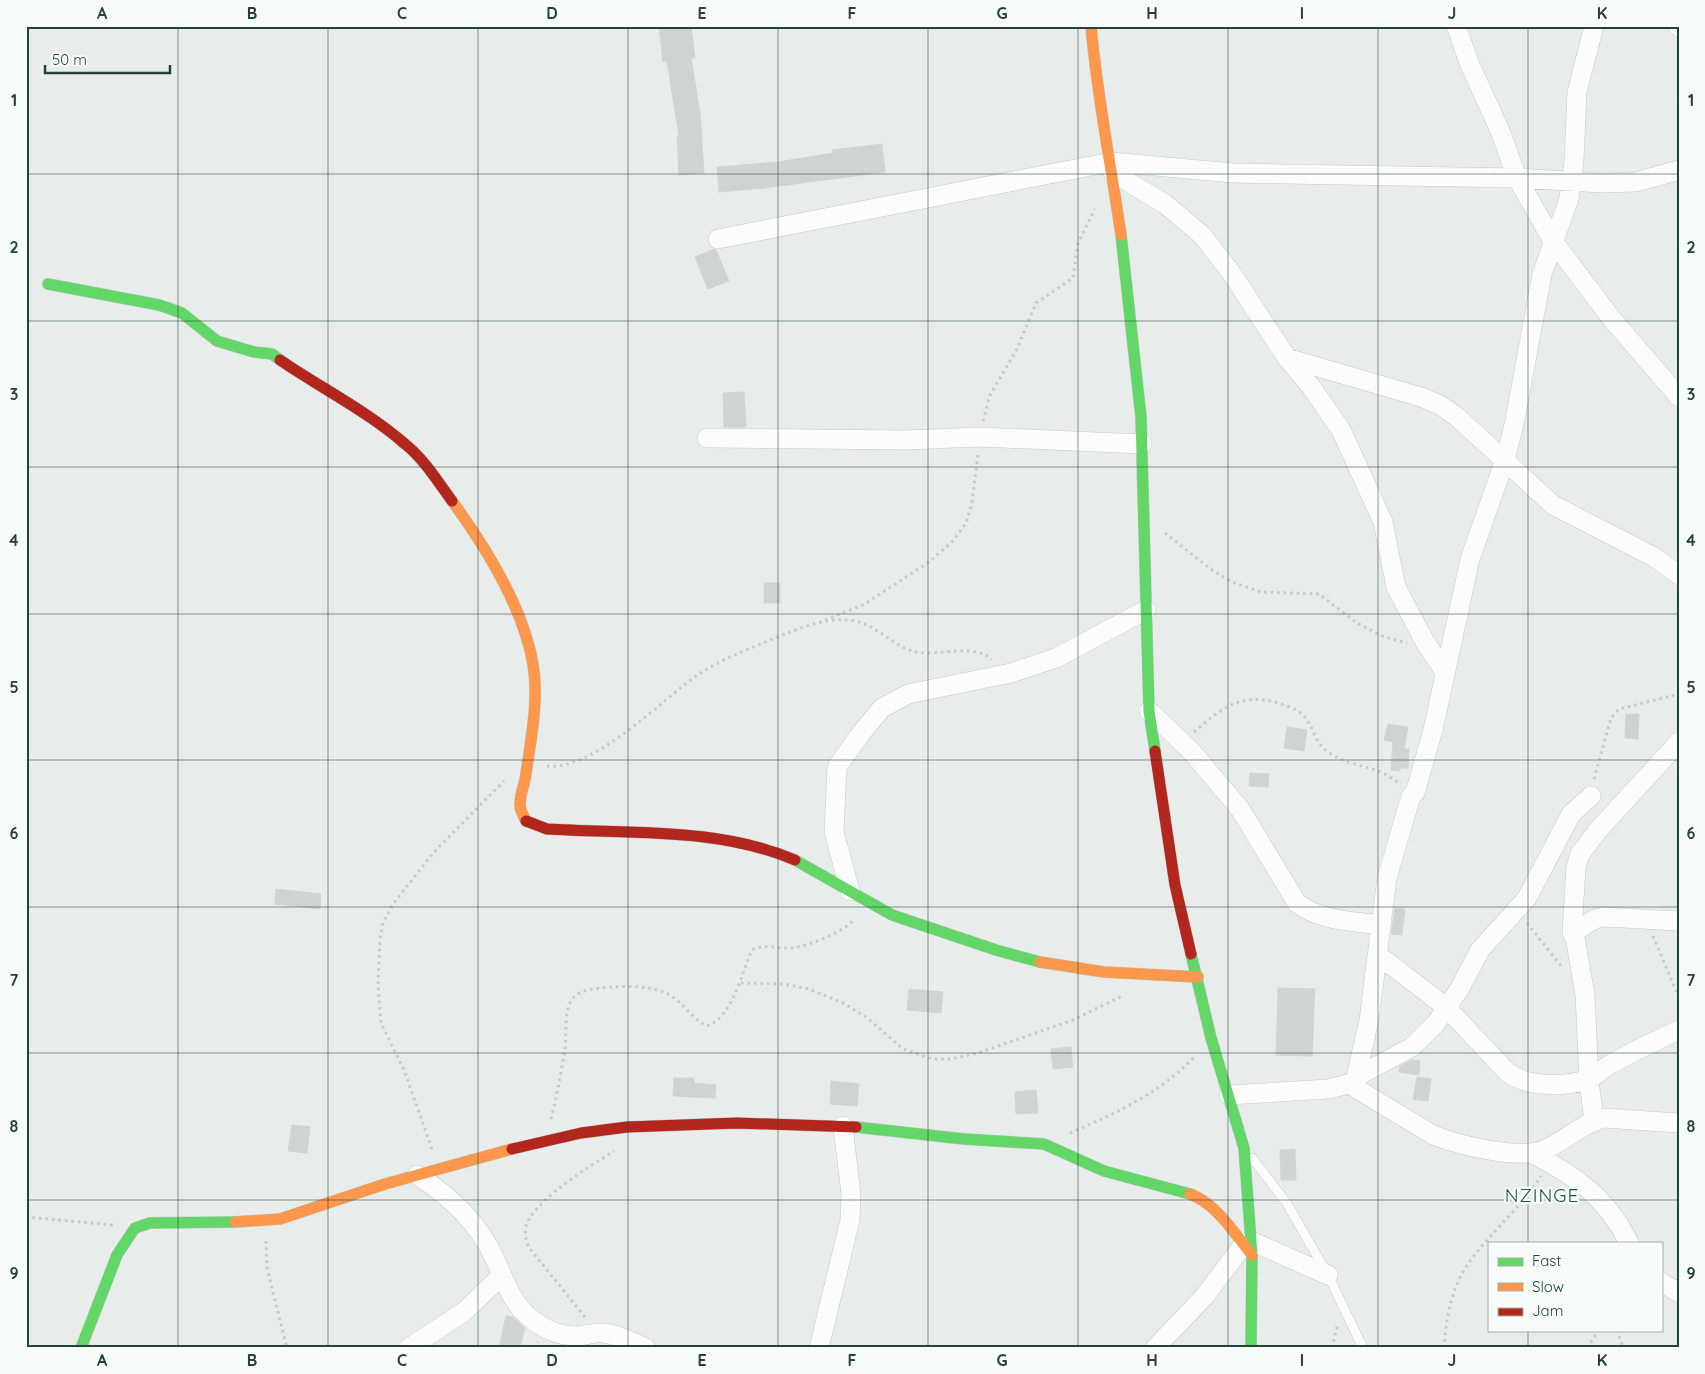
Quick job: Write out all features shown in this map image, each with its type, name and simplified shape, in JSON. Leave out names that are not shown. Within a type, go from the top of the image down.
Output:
[{"type":"street","points":[[1091,26],[1096,82],[1112,167],[1140,407],[1149,711],[1175,884],[1211,1038],[1244,1148],[1249,1247],[1251,1348]]},
{"type":"street","points":[[1456,26],[1470,65],[1501,133],[1517,178],[1552,241],[1611,318],[1679,397]]},
{"type":"street","points":[[1353,1081],[1369,1020],[1387,878],[1411,796],[1415,793],[1433,730],[1470,559],[1505,460],[1531,339],[1542,274],[1552,241],[1564,219],[1571,181],[1577,92],[1594,26]]},
{"type":"street","points":[[1112,167],[1165,204],[1202,236],[1232,274],[1287,358],[1312,388],[1341,430],[1382,522],[1396,587],[1425,642],[1445,672]]},
{"type":"street","points":[[718,239],[1112,167],[1263,175],[1517,178],[1602,184],[1636,182],[1679,170]]},
{"type":"street","points":[[48,284],[159,305],[182,314],[217,341],[254,352],[272,354],[319,387],[380,424],[407,445],[429,470],[463,516],[508,590],[525,633],[535,685],[534,721],[528,764],[520,801],[520,812],[526,821],[546,829],[739,842],[791,859],[823,874],[876,908],[892,915],[1013,955],[1081,968],[1165,976],[1198,977]]},
{"type":"street","points":[[1287,358],[1421,397],[1440,405],[1456,416],[1553,505],[1654,557],[1679,575]]},
{"type":"street","points":[[707,438],[906,440],[980,437],[1142,444]]},
{"type":"street","points":[[854,893],[834,832],[834,799],[837,767],[882,708],[908,694],[1011,673],[1056,658],[1146,610]]},
{"type":"street","points":[[1149,711],[1208,769],[1240,809],[1297,903],[1306,910],[1324,917],[1380,925]]},
{"type":"street","points":[[1594,1122],[1589,1080],[1584,990],[1575,937],[1572,933],[1576,867],[1580,854],[1598,829],[1679,742]]},
{"type":"street","points":[[1229,1095],[1329,1089],[1353,1081],[1412,1047],[1436,1024],[1460,988],[1480,950],[1518,910],[1540,874],[1571,814],[1591,796]]},
{"type":"street","points":[[1572,933],[1595,919],[1604,917],[1679,921]]},
{"type":"street","points":[[1378,954],[1446,1007],[1508,1073],[1518,1079],[1556,1084],[1589,1080],[1599,1071],[1648,1044],[1679,1030]]},
{"type":"street","points":[[1353,1081],[1433,1135],[1448,1141],[1541,1158],[1567,1172],[1595,1194],[1613,1213],[1628,1242]]},
{"type":"street","points":[[1541,1158],[1546,1150],[1604,1118],[1679,1123]]},
{"type":"street","points":[[81,1348],[117,1255],[135,1228],[160,1223],[272,1220],[303,1213],[439,1168],[542,1142],[606,1129],[626,1127],[737,1123],[843,1126],[964,1139],[1044,1144],[1104,1171],[1129,1179],[1173,1188],[1201,1198],[1216,1211],[1249,1247],[1328,1275]]},
{"type":"street","points":[[819,1348],[850,1220],[851,1195],[843,1126]]},
{"type":"street","points":[[417,1175],[446,1196],[476,1225],[502,1275],[527,1316],[560,1334],[577,1336],[598,1333],[620,1337],[646,1348]]},
{"type":"street","points":[[1155,1348],[1249,1247]]},
{"type":"street","points":[[409,1348],[465,1311],[502,1275]]},
{"type":"street","points":[[1662,1283],[1679,1293]]},
{"type":"lane","points":[[1244,1148],[1286,1202],[1328,1275],[1342,1308],[1363,1348]]},
{"type":"path","points":[[528,764],[559,767],[581,761],[700,674],[747,649],[865,604],[929,562],[954,540],[966,523],[972,503],[980,437],[990,395],[1017,350],[1036,303],[1073,278],[1078,243],[1092,219],[1097,202]]},
{"type":"path","points":[[1144,515],[1188,552],[1232,582],[1261,592],[1319,594],[1357,623],[1382,636],[1407,643],[1425,642]]},
{"type":"path","points":[[822,621],[855,621],[911,651],[941,654],[967,651],[984,653],[1011,673]]},
{"type":"path","points":[[1591,796],[1611,718],[1619,709],[1679,694]]},
{"type":"path","points":[[1182,742],[1225,708],[1247,699],[1264,700],[1286,705],[1302,715],[1316,740],[1329,753],[1378,771],[1415,793]]},
{"type":"path","points":[[439,1168],[404,1070],[382,1024],[378,985],[380,939],[383,923],[393,904],[434,852],[505,780]]},
{"type":"path","points":[[542,1142],[551,1118],[558,1087],[569,1009],[572,999],[576,995],[586,991],[609,988],[647,988],[664,992],[674,998],[696,1020],[707,1026],[714,1024],[741,983],[752,950],[759,946],[790,948],[806,945],[852,924],[856,913],[854,893]]},
{"type":"path","points":[[1518,910],[1545,948],[1584,990]]},
{"type":"path","points":[[1647,919],[1679,998]]},
{"type":"path","points":[[741,983],[784,984],[809,989],[843,1003],[866,1017],[904,1049],[932,1059],[950,1059],[978,1053],[1064,1024],[1129,992]]},
{"type":"path","points":[[1044,1144],[1136,1102],[1168,1082],[1211,1038]]},
{"type":"path","points":[[598,1333],[530,1249],[526,1242],[525,1230],[528,1220],[554,1194],[572,1179],[622,1146]]},
{"type":"path","points":[[1444,1348],[1450,1304],[1465,1268],[1530,1194],[1541,1158]]},
{"type":"path","points":[[26,1216],[135,1228]]},
{"type":"path","points":[[272,1220],[265,1250],[267,1268],[286,1348]]},
{"type":"path","points":[[1332,1348],[1342,1308]]},
{"type":"path","points":[[1587,1348],[1598,1332]]},
{"type":"path","points":[[1618,1332],[1623,1348]]},
{"type":"building","points":[[659,26],[691,26],[695,58],[691,58],[700,113],[704,173],[679,175],[677,136],[679,136],[667,61],[663,62]]},
{"type":"building","points":[[882,144],[885,172],[719,192],[717,167],[778,162],[833,153],[832,150]]},
{"type":"building","points":[[714,249],[729,281],[708,289],[695,257]]},
{"type":"building","points":[[744,392],[746,427],[724,427],[723,393]]},
{"type":"building","points":[[764,583],[780,583],[780,603],[764,603]]},
{"type":"building","points":[[1626,714],[1639,714],[1638,739],[1625,738]]},
{"type":"building","points":[[1388,724],[1408,727],[1404,749],[1409,749],[1408,768],[1400,768],[1400,771],[1391,770],[1393,742],[1384,740]]},
{"type":"building","points":[[1287,727],[1307,730],[1304,751],[1284,748]]},
{"type":"building","points":[[1250,773],[1269,774],[1268,787],[1249,786]]},
{"type":"building","points":[[276,889],[321,894],[320,909],[275,904]]},
{"type":"building","points":[[1395,908],[1405,909],[1402,935],[1391,934]]},
{"type":"building","points":[[1278,988],[1315,989],[1312,1056],[1276,1055]]},
{"type":"building","points":[[909,989],[943,992],[941,1013],[907,1010]]},
{"type":"building","points":[[1071,1047],[1073,1067],[1053,1069],[1051,1049]]},
{"type":"building","points":[[1412,1060],[1420,1061],[1419,1075],[1399,1072],[1400,1066]]},
{"type":"building","points":[[1417,1077],[1431,1079],[1428,1101],[1413,1099]]},
{"type":"building","points":[[674,1078],[694,1078],[694,1083],[716,1085],[715,1098],[673,1096]]},
{"type":"building","points":[[831,1081],[859,1084],[857,1106],[830,1104]]},
{"type":"building","points":[[1036,1090],[1038,1113],[1016,1114],[1015,1092]]},
{"type":"building","points":[[292,1125],[310,1127],[307,1153],[288,1151]]},
{"type":"building","points":[[1295,1149],[1296,1180],[1281,1180],[1280,1150]]},
{"type":"building","points":[[506,1316],[513,1317],[525,1328],[520,1348],[500,1344]]},
{"type":"traffic: fast","points":[[1121,235],[1141,417],[1149,711],[1155,751]]},
{"type":"traffic: fast","points":[[48,284],[159,305],[182,313],[217,341],[254,352],[272,354],[280,360]]},
{"type":"traffic: fast","points":[[795,860],[892,915],[996,950],[1040,962]]},
{"type":"traffic: fast","points":[[1191,954],[1211,1038],[1244,1148],[1252,1255],[1251,1348]]},
{"type":"traffic: fast","points":[[856,1127],[964,1139],[1044,1144],[1104,1171],[1190,1194]]},
{"type":"traffic: fast","points":[[81,1348],[117,1255],[135,1228],[150,1223],[235,1222]]},
{"type":"traffic: slow","points":[[1091,26],[1100,104],[1121,235]]},
{"type":"traffic: slow","points":[[452,501],[477,537],[501,578],[512,599],[528,642],[533,664],[535,691],[534,719],[520,804],[526,821]]},
{"type":"traffic: slow","points":[[1040,962],[1104,972],[1198,977]]},
{"type":"traffic: slow","points":[[235,1222],[280,1219],[385,1184],[512,1149]]},
{"type":"traffic: slow","points":[[1190,1194],[1217,1212],[1252,1255]]},
{"type":"traffic: jam","points":[[280,360],[360,410],[405,444],[425,464],[452,501]]},
{"type":"traffic: jam","points":[[1155,751],[1175,885],[1191,954]]},
{"type":"traffic: jam","points":[[526,821],[547,829],[641,832],[704,837],[766,849],[795,860]]},
{"type":"traffic: jam","points":[[512,1149],[581,1133],[627,1127],[737,1123],[856,1127]]},
{"type":"district","name":"NZINGE","points":[[1542,1195]]}]
